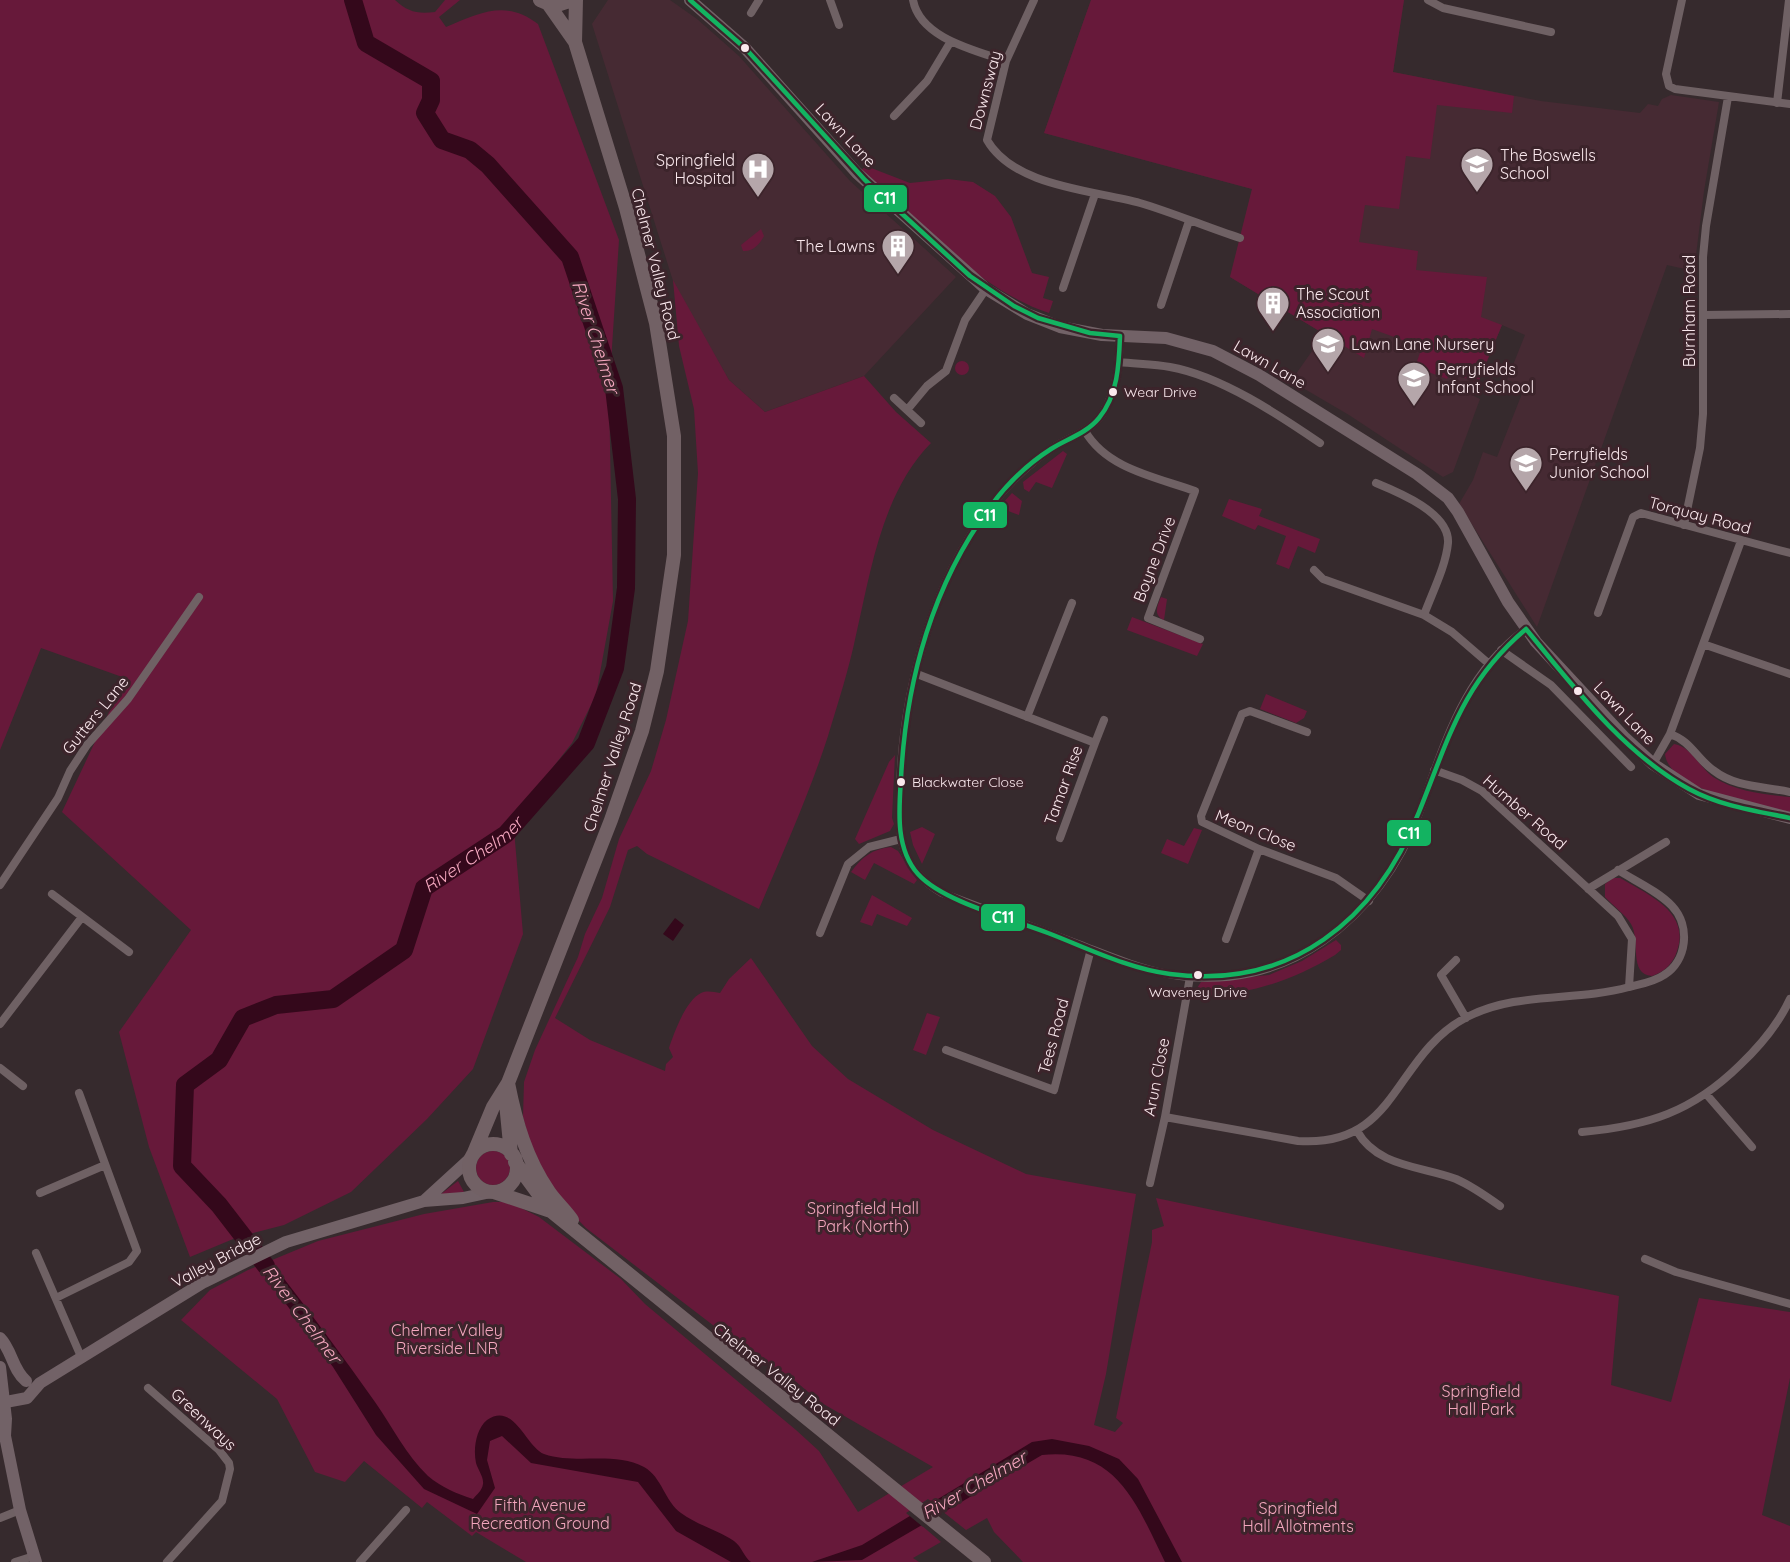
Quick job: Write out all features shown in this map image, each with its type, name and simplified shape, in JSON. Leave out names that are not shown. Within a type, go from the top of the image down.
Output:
[{"type":"main road","points":[[544,2],[559,6],[574,0]]},
{"type":"main road","name":"Chelmer Valley Road","points":[[472,1157],[493,1107],[508,1083],[611,820],[642,731],[657,671],[674,555],[674,436],[656,323],[626,208],[575,42],[574,0]]},
{"type":"main road","name":"Chelmer Valley Road","points":[[544,2],[575,42]]},
{"type":"main road","points":[[508,1083],[517,1127],[536,1172],[582,1237]]},
{"type":"main road","name":"Chelmer Valley Road","points":[[508,1083],[506,1122],[513,1158],[551,1211],[984,1562]]},
{"type":"main road","points":[[494,1145],[513,1158],[516,1172],[512,1182],[504,1189],[493,1192],[481,1189],[472,1179],[469,1169],[472,1157],[481,1148],[494,1145]]},
{"type":"main road","name":"Chelmer Valley Road","points":[[493,1192],[510,1195],[551,1211]]},
{"type":"street","name":"Lawn Lane","points":[[690,0],[745,48],[857,173],[986,289],[1014,308],[1044,322],[1086,333],[1180,340],[1221,354],[1259,375],[1417,474],[1448,498],[1458,512],[1508,602],[1526,628],[1618,730],[1653,764],[1699,794],[1790,818]]},
{"type":"street","points":[[751,13],[759,0]]},
{"type":"street","points":[[830,0],[836,11],[839,26]]},
{"type":"street","points":[[913,0],[920,18],[951,41],[1005,62]]},
{"type":"street","name":"Downsway","points":[[1034,0],[1005,62],[987,134],[990,146],[1020,170],[1095,194],[1138,203],[1240,238]]},
{"type":"street","points":[[1428,0],[1443,8],[1551,32]]},
{"type":"street","points":[[1682,0],[1666,81],[1675,89],[1790,104]]},
{"type":"street","points":[[1777,103],[1789,0]]},
{"type":"street","points":[[894,116],[927,81],[951,41]]},
{"type":"street","name":"Burnham Road","points":[[1684,525],[1700,448],[1704,315],[1703,256],[1706,226],[1728,97]]},
{"type":"street","points":[[1063,288],[1095,194]]},
{"type":"street","points":[[1161,305],[1189,221]]},
{"type":"street","points":[[907,410],[927,386],[946,371],[965,320],[986,289]]},
{"type":"street","points":[[1704,315],[1790,314]]},
{"type":"street","points":[[1120,336],[1119,363],[1111,399],[1100,417],[1085,431],[1054,447],[1018,475],[979,523],[945,587],[917,675],[903,748],[901,839],[910,862],[929,885],[942,893],[1146,968],[1190,977],[1235,976],[1280,964],[1337,932],[1369,901],[1395,865],[1406,845],[1459,706],[1488,663],[1526,628]]},
{"type":"street","points":[[1119,363],[1171,367],[1206,379],[1263,407],[1320,443]]},
{"type":"street","points":[[894,398],[921,423]]},
{"type":"street","name":"Boyne Drive","points":[[1085,431],[1096,448],[1113,461],[1195,491],[1148,618],[1200,639]]},
{"type":"street","points":[[1376,483],[1418,502],[1435,518],[1447,535],[1446,551],[1424,615]]},
{"type":"street","name":"Torquay Road","points":[[1598,613],[1633,518],[1641,513],[1741,542],[1790,553]]},
{"type":"street","points":[[1653,764],[1670,734],[1741,542]]},
{"type":"street","points":[[1314,570],[1323,579],[1424,615],[1452,632],[1488,663]]},
{"type":"street","name":"Gutters Lane","points":[[0,885],[58,798],[70,771],[87,745],[128,699],[199,597]]},
{"type":"street","points":[[1027,717],[1072,603]]},
{"type":"street","points":[[1703,644],[1790,674]]},
{"type":"street","name":"Lawn Lane","points":[[1501,650],[1551,685],[1631,767]]},
{"type":"street","name":"Tamar Rise","points":[[917,675],[1095,743],[1060,838]]},
{"type":"street","name":"Meon Close","points":[[1307,732],[1250,711],[1242,714],[1235,725],[1201,816],[1202,822],[1259,849],[1336,878],[1369,901]]},
{"type":"street","points":[[1095,743],[1104,720]]},
{"type":"street","name":"Lawn Lane","points":[[1670,734],[1690,744],[1705,763],[1724,777],[1741,785],[1790,792]]},
{"type":"street","name":"Humber Road","points":[[1434,770],[1462,780],[1482,791],[1618,916],[1630,933],[1633,953],[1629,987]]},
{"type":"street","points":[[820,933],[848,864],[869,847],[901,839]]},
{"type":"street","points":[[1588,889],[1666,842]]},
{"type":"street","points":[[1226,939],[1259,849]]},
{"type":"street","points":[[1165,1117],[1298,1141],[1326,1141],[1357,1131],[1380,1114],[1407,1072],[1430,1045],[1466,1018],[1493,1007],[1525,999],[1599,993],[1655,980],[1673,968],[1683,949],[1684,937],[1681,920],[1671,905],[1618,870]]},
{"type":"street","points":[[52,894],[129,952]]},
{"type":"street","points":[[0,1024],[82,917]]},
{"type":"street","name":"Tees Road","points":[[946,1050],[1054,1090],[1090,949]]},
{"type":"street","points":[[1456,960],[1441,975],[1466,1018]]},
{"type":"street","name":"Arun Close","points":[[1150,1183],[1165,1117],[1190,977]]},
{"type":"street","points":[[1582,1132],[1622,1128],[1650,1121],[1707,1095],[1762,1043],[1790,999]]},
{"type":"street","points":[[0,1068],[23,1086]]},
{"type":"street","points":[[56,1298],[129,1262],[136,1255],[136,1247],[80,1093]]},
{"type":"street","points":[[1707,1095],[1752,1147]]},
{"type":"street","points":[[1357,1131],[1368,1148],[1383,1157],[1454,1179],[1500,1206]]},
{"type":"street","name":"Valley Bridge","points":[[424,1201],[472,1157]]},
{"type":"street","points":[[40,1193],[105,1165]]},
{"type":"street","name":"Valley Bridge","points":[[2,1397],[27,1398],[40,1383],[204,1282],[243,1262],[315,1232],[424,1201],[463,1198],[493,1192]]},
{"type":"street","points":[[36,1253],[82,1359]]},
{"type":"street","points":[[1645,1259],[1676,1272],[1790,1304]]},
{"type":"street","points":[[0,1338],[6,1344],[18,1373],[26,1381],[40,1383]]},
{"type":"street","points":[[0,1367],[2,1427],[20,1510],[35,1559],[15,1562]]},
{"type":"street","points":[[2,1397],[26,1381]]},
{"type":"street","name":"Greenways","points":[[148,1388],[219,1450],[229,1463],[230,1469],[222,1501],[167,1562]]},
{"type":"street","points":[[0,1518],[20,1510]]},
{"type":"street","points":[[360,1562],[406,1510]]},
{"type":"shaded area","name":"Springfield Hospital","points":[[608,0],[670,0],[697,19],[739,56],[850,181],[956,277],[864,376],[765,412],[729,380],[674,284],[592,24]]},
{"type":"shaded area","name":"The Boswells School","points":[[1091,0],[1404,0],[1393,72],[1541,101],[1640,113],[1648,104],[1658,106],[1662,99],[1671,95],[1719,102],[1704,191],[1694,271],[1667,265],[1537,627],[1459,504],[1473,480],[1483,452],[1497,457],[1525,386],[1507,380],[1525,335],[1502,325],[1472,395],[1480,399],[1453,472],[1443,477],[1349,415],[1291,381],[1324,334],[1230,277],[1252,189],[1044,133]]},
{"type":"green space","points":[[0,0],[395,0],[409,10],[423,13],[435,12],[445,0],[460,0],[439,17],[446,27],[482,13],[504,10],[515,12],[538,24],[619,240],[609,393],[613,601],[596,695],[572,743],[513,818],[523,934],[473,1069],[427,1119],[351,1192],[284,1225],[238,1237],[190,1257],[149,1147],[119,1032],[191,930],[62,812],[125,678],[41,648],[0,750]]},
{"type":"green space","points":[[1091,0],[1404,0],[1393,72],[1514,96],[1512,113],[1437,105],[1430,159],[1406,156],[1399,209],[1365,205],[1359,242],[1418,251],[1416,270],[1487,277],[1481,317],[1502,325],[1478,383],[1450,372],[1447,379],[1415,367],[1422,347],[1372,329],[1364,358],[1230,277],[1252,189],[1044,133]]},
{"type":"green space","points":[[866,166],[910,183],[948,179],[973,182],[995,196],[1011,217],[1032,273],[1049,277],[1043,298],[1053,301],[1049,313],[997,288],[972,270],[926,231],[861,170]]},
{"type":"green space","points":[[761,229],[764,236],[756,247],[743,251],[741,245]]},
{"type":"green space","points":[[673,280],[729,380],[765,412],[864,376],[896,412],[931,443],[914,463],[901,485],[881,533],[850,660],[821,758],[759,909],[647,854],[637,846],[628,850],[610,907],[555,1018],[590,1040],[665,1071],[666,1064],[673,1057],[669,1048],[671,1042],[690,1002],[703,992],[720,993],[729,979],[751,958],[812,1046],[848,1079],[933,1130],[1026,1174],[1136,1194],[1106,1374],[1094,1425],[1115,1432],[1123,1423],[1116,1418],[1152,1242],[1152,1230],[1164,1226],[1156,1198],[1619,1296],[1611,1385],[1671,1402],[1699,1298],[1790,1312],[1790,1378],[1762,1515],[1790,1526],[1790,1562],[1023,1562],[994,1532],[987,1518],[966,1530],[942,1511],[921,1525],[941,1542],[913,1558],[919,1562],[526,1562],[476,1532],[472,1536],[427,1502],[422,1508],[364,1461],[345,1482],[315,1472],[277,1399],[181,1320],[210,1290],[248,1270],[318,1241],[424,1214],[493,1202],[509,1202],[539,1217],[621,1279],[645,1304],[796,1430],[819,1451],[858,1512],[933,1467],[820,1402],[788,1375],[763,1362],[735,1342],[586,1228],[555,1196],[533,1154],[523,1117],[524,1082],[535,1050],[578,957],[585,934],[602,898],[619,839],[651,771],[666,720],[688,621],[698,473],[694,409],[679,346]]},
{"type":"green space","points":[[959,361],[965,361],[969,368],[965,375],[959,375],[955,371],[955,365]]},
{"type":"green space","points":[[1063,451],[1067,454],[1052,488],[1036,482],[1029,492],[1024,489],[1023,482]]},
{"type":"green space","points":[[1012,493],[1022,501],[1019,515],[1003,509],[1002,504]]},
{"type":"green space","points":[[1229,499],[1262,509],[1259,516],[1320,539],[1315,553],[1298,546],[1289,569],[1276,564],[1286,536],[1258,525],[1255,530],[1222,516]]},
{"type":"green space","points":[[1161,597],[1167,599],[1164,620],[1157,613]]},
{"type":"green space","points":[[1132,617],[1203,644],[1197,656],[1127,630]]},
{"type":"green space","points":[[1266,694],[1307,711],[1304,718],[1296,723],[1260,709]]},
{"type":"green space","points":[[1674,744],[1686,749],[1708,773],[1722,782],[1750,792],[1790,797],[1790,812],[1718,794],[1682,778],[1670,767],[1665,754]]},
{"type":"green space","points":[[895,755],[892,818],[894,824],[890,831],[859,844],[855,839],[889,762]]},
{"type":"green space","points":[[922,827],[935,834],[922,864],[910,832]]},
{"type":"green space","points":[[1194,828],[1202,830],[1188,864],[1161,853],[1167,839],[1184,846]]},
{"type":"green space","points":[[891,847],[898,851],[917,880],[914,884],[874,863],[865,880],[851,872],[868,855]]},
{"type":"green space","points":[[1613,878],[1620,878],[1654,898],[1672,915],[1678,925],[1680,937],[1673,960],[1668,967],[1652,976],[1645,974],[1637,963],[1634,931],[1631,924],[1605,897],[1605,884]]},
{"type":"green space","points":[[872,895],[912,918],[907,926],[877,914],[872,926],[860,922]]},
{"type":"green space","points":[[1336,940],[1341,945],[1341,950],[1335,955],[1304,972],[1273,984],[1240,992],[1205,996],[1197,988],[1201,982],[1269,975],[1302,961]]},
{"type":"green space","points":[[927,1013],[940,1017],[926,1055],[913,1050]]},
{"type":"green space","points":[[493,1151],[505,1156],[510,1168],[505,1180],[493,1185],[481,1180],[476,1168],[481,1156]]},
{"type":"green space","points":[[458,1181],[464,1192],[437,1197]]},
{"type":"water","points":[[675,918],[684,925],[673,941],[663,934]]},
{"type":"water","points":[[257,1244],[346,1362],[413,1459],[438,1484],[473,1499],[483,1484],[475,1458],[478,1434],[487,1420],[496,1416],[505,1416],[519,1427],[537,1450],[544,1454],[556,1457],[620,1460],[644,1467],[655,1477],[671,1503],[681,1513],[734,1541],[751,1562],[731,1562],[676,1531],[638,1482],[531,1463],[502,1436],[490,1441],[487,1460],[495,1488],[477,1514],[424,1489],[376,1435],[333,1367],[245,1249]]},
{"type":"water","points":[[1052,1439],[1089,1446],[1119,1459],[1138,1479],[1182,1562],[1165,1562],[1134,1501],[1106,1470],[1089,1460],[1068,1455],[1042,1455],[862,1560],[812,1562],[862,1545],[1032,1442]]},
{"type":"pier","points":[[260,1243],[272,1259],[256,1266],[243,1251]]},
{"type":"pier","points":[[928,1499],[945,1513],[923,1527],[906,1513]]},
{"type":"waterway","name":"River Chelmer","points":[[266,1266],[219,1205],[182,1166],[185,1085],[219,1060],[243,1018],[276,1005],[333,999],[404,950],[424,888],[506,834],[586,743],[615,668],[626,588],[627,499],[614,388],[570,257],[488,165],[470,150],[442,140],[425,113],[431,100],[431,81],[366,43],[353,0]]},
{"type":"transit line","name":"C11","points":[[690,0],[746,49],[865,180],[970,276],[1014,306],[1038,318],[1090,333],[1120,336]]},
{"type":"transit line","name":"C11","points":[[1120,336],[1114,389],[1105,409],[1089,428],[1035,460],[999,495],[972,533],[954,566],[926,633],[909,705],[899,816],[905,853],[918,874],[929,884],[979,909],[1139,968],[1170,974],[1214,976],[1254,971],[1291,958],[1324,940],[1353,915],[1379,885],[1401,851],[1449,736],[1472,691],[1504,649],[1526,629]]},
{"type":"transit line","name":"C11","points":[[1526,629],[1600,717],[1642,757],[1665,774],[1713,800],[1790,818]]},
{"type":"place","name":"The Boswells School","points":[[1477,193]]},
{"type":"place","name":"Springfield Hospital","points":[[758,198]]},
{"type":"place","name":"The Lawns","points":[[898,275]]},
{"type":"place","name":"The Scout Association","points":[[1273,332]]},
{"type":"place","name":"Lawn Lane Nursery","points":[[1328,373]]},
{"type":"place","name":"Wear Drive","points":[[1113,392]]},
{"type":"place","name":"Perryfields Infant School","points":[[1414,407]]},
{"type":"place","name":"Perryfields Junior School","points":[[1526,492]]},
{"type":"place","name":"Blackwater Close","points":[[901,782]]},
{"type":"place","name":"Waveney Drive","points":[[1198,975]]},
{"type":"park label","name":"Springfield Hall Park (North)","points":[[863,1217]]},
{"type":"park label","name":"Chelmer Valley Riverside LNR","points":[[447,1339]]},
{"type":"park label","name":"Springfield Hall Park","points":[[1481,1400]]},
{"type":"park label","name":"Fifth Avenue Recreation Ground","points":[[540,1514]]},
{"type":"park label","name":"Springfield Hall Allotments","points":[[1298,1517]]}]
